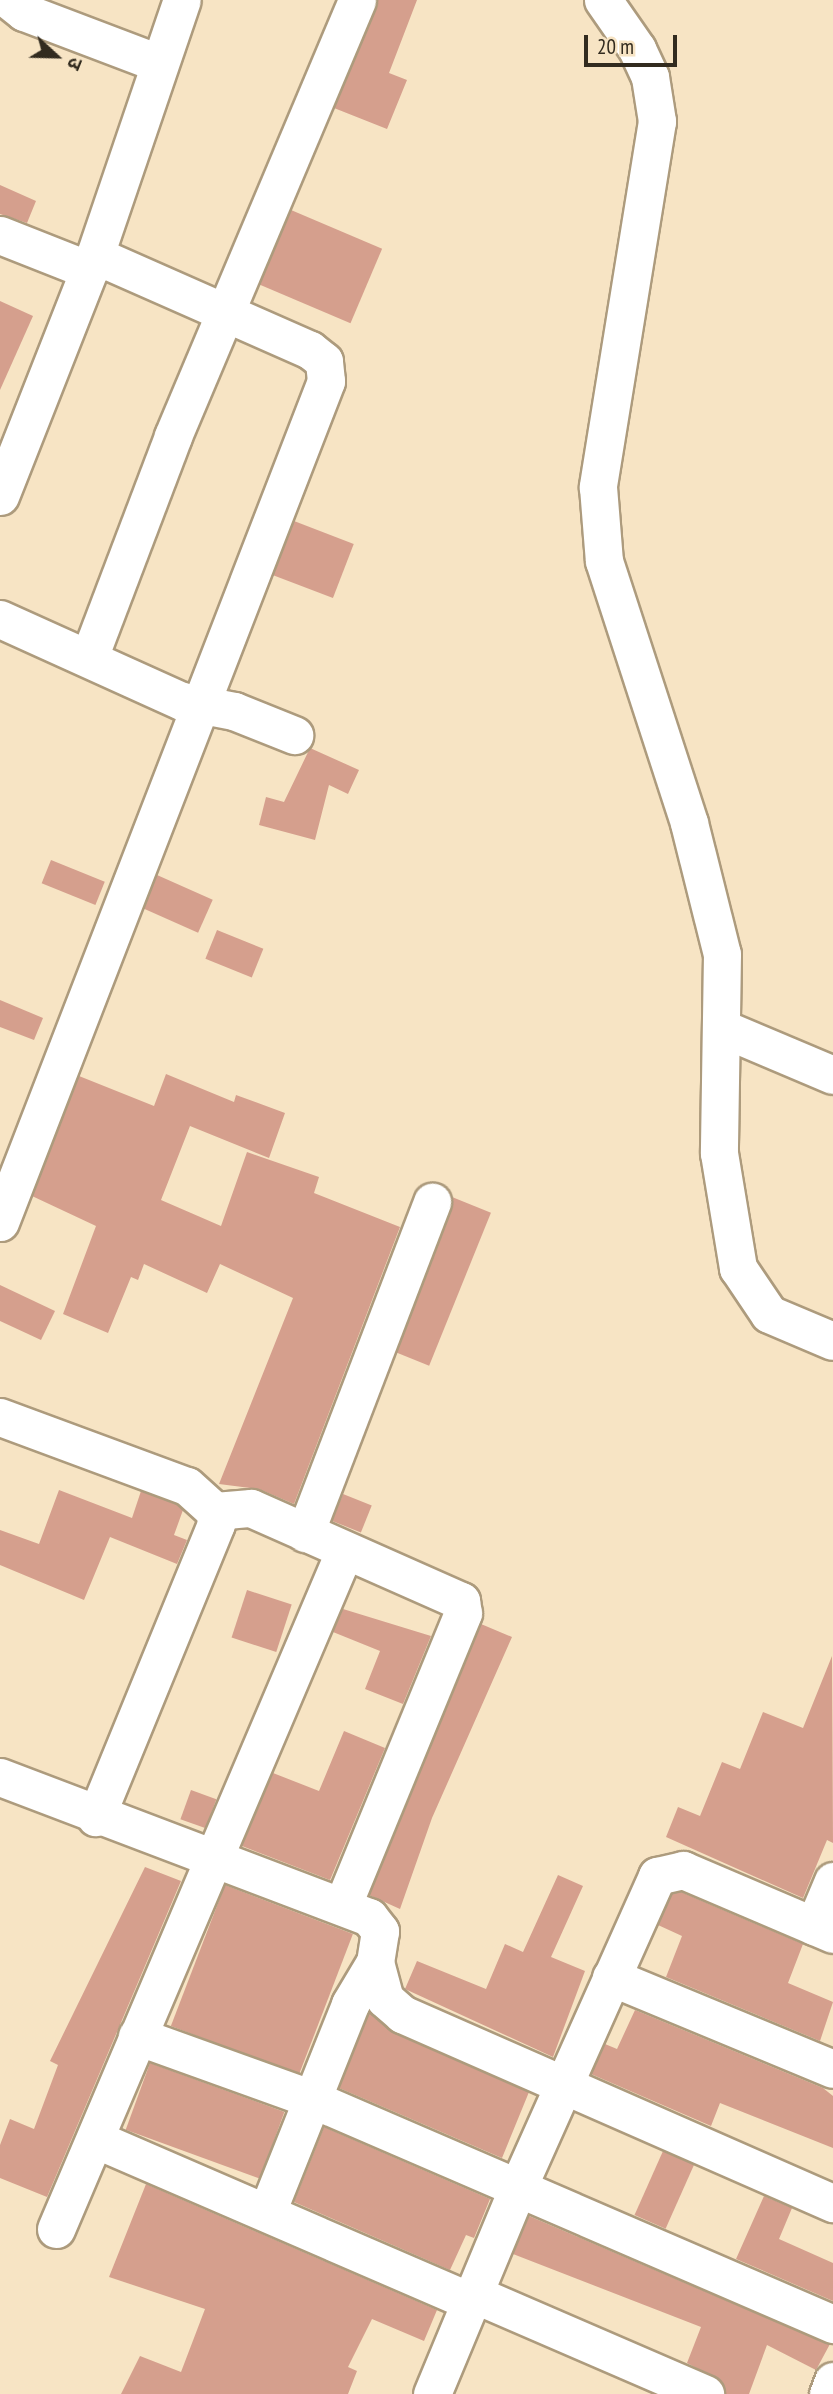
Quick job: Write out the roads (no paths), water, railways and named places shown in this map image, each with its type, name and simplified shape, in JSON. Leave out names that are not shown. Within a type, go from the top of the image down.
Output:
[{"type":"street","points":[[9,0],[24,12],[158,63]]},
{"type":"street","points":[[0,496],[92,262],[158,63],[182,0]]},
{"type":"street","points":[[90,655],[223,313],[357,0]]},
{"type":"street","points":[[603,0],[637,49],[649,77],[657,121],[598,486],[598,516],[620,618],[705,878],[722,954],[724,1029],[719,1153],[738,1268],[769,1314],[833,1341]]},
{"type":"street","points":[[0,235],[92,262],[223,313],[310,350],[327,370],[202,707],[0,1222]]},
{"type":"street","points":[[0,619],[90,655],[202,707],[234,711],[295,735]]},
{"type":"street","points":[[724,1029],[833,1074]]},
{"type":"street","points":[[305,1533],[432,1202]]},
{"type":"street","points":[[0,1418],[187,1486],[215,1511],[216,1524],[96,1817]]},
{"type":"street","points":[[215,1511],[251,1508],[344,1552],[461,1601],[463,1613],[342,1906]]},
{"type":"street","points":[[56,2229],[344,1552]]},
{"type":"street","points":[[0,1777],[96,1817],[342,1906],[375,1921],[380,1931],[375,1962],[350,2004],[267,2212]]},
{"type":"street","points":[[432,2394],[518,2187],[651,1885],[664,1871],[683,1870],[824,1930],[833,1881]]},
{"type":"street","points":[[375,1962],[391,2008],[561,2088],[833,2203]]},
{"type":"street","points":[[611,1976],[833,2069]]},
{"type":"street","points":[[137,2036],[312,2099],[833,2324]]},
{"type":"street","points":[[95,2139],[705,2394]]},
{"type":"street","points":[[828,2394],[833,2381]]}]
